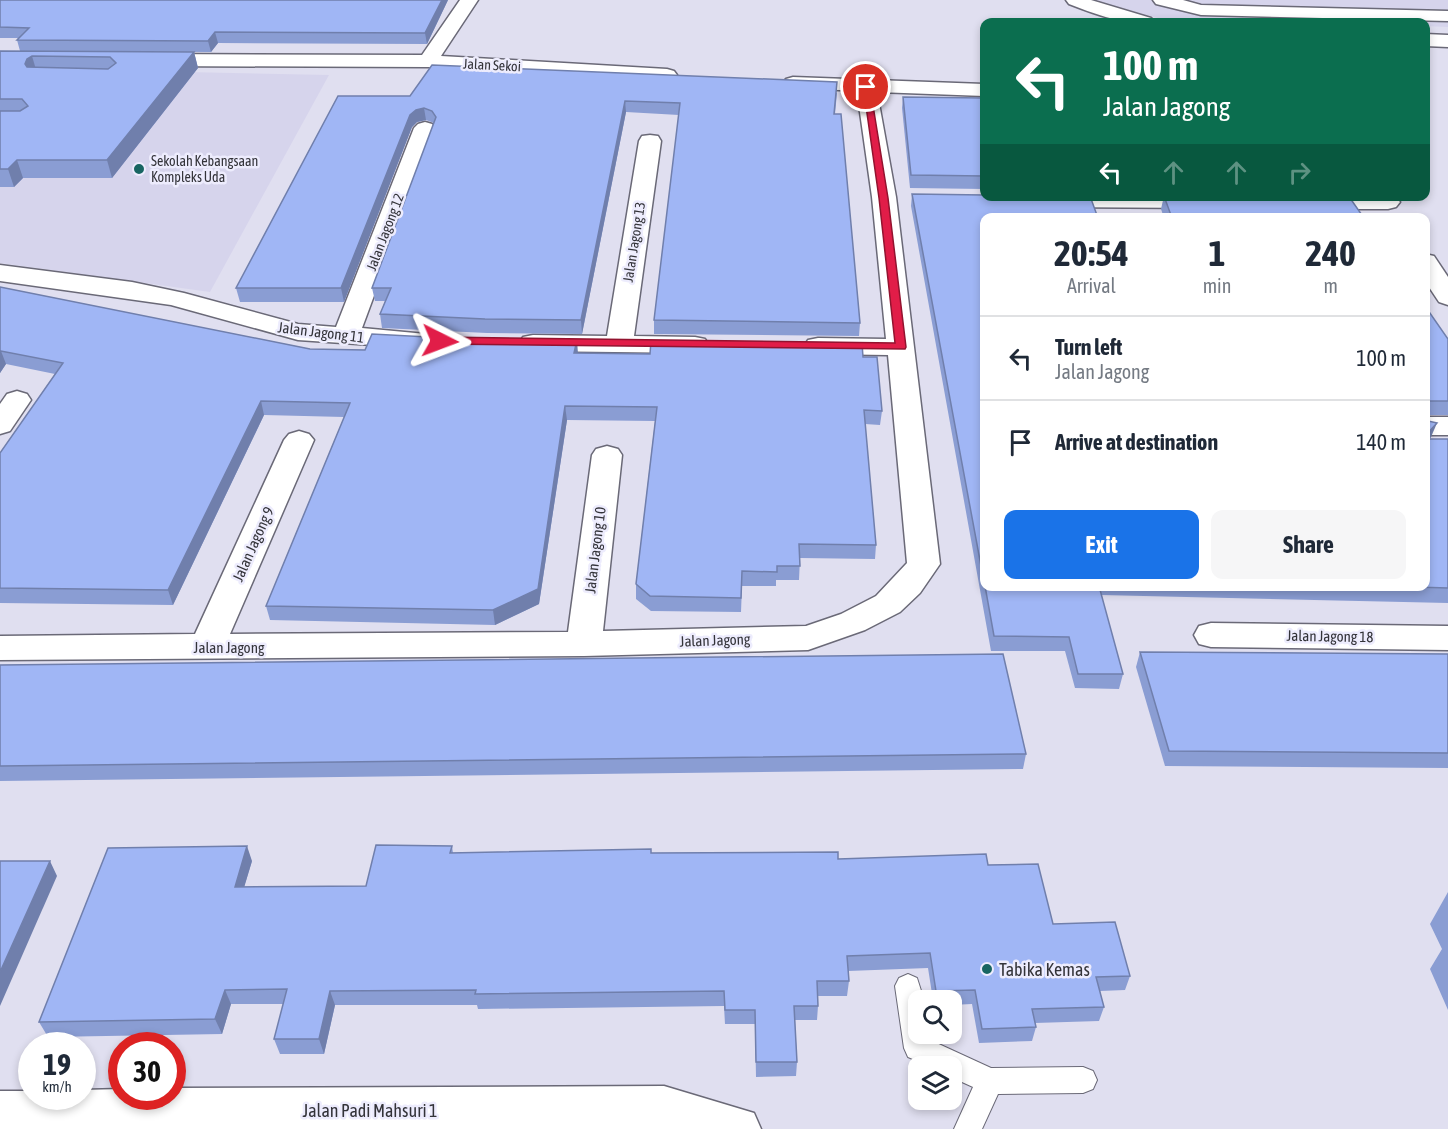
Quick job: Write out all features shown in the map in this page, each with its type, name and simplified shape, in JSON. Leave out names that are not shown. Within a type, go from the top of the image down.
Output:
[{"type":"street","points":[[428,61],[470,0]]},
{"type":"street","points":[[1054,0],[1063,6],[1097,18]]},
{"type":"street","points":[[1075,0],[1130,18]]},
{"type":"street","points":[[1162,0],[1201,10],[1448,16]]},
{"type":"street","points":[[1430,33],[1448,33]]},
{"type":"street","points":[[1430,40],[1448,41]]},
{"type":"street","name":"Jalan Sekoi","points":[[137,60],[428,61],[688,76]]},
{"type":"street","points":[[771,81],[866,87],[980,90]]},
{"type":"street","name":"Jalan Jagong","points":[[0,648],[584,644],[808,638],[853,622],[888,604],[908,585],[924,564],[901,347],[895,198],[866,87]]},
{"type":"street","name":"Jalan Jagong 12","points":[[346,336],[425,128]]},
{"type":"street","name":"Jalan Jagong 13","points":[[618,344],[650,141]]},
{"type":"street","points":[[1043,201],[1121,209],[1223,201]]},
{"type":"street","points":[[1282,201],[1390,205]]},
{"type":"street","points":[[1430,269],[1448,297]]},
{"type":"street","name":"Jalan Jagong 11","points":[[0,273],[132,290],[203,304],[260,323],[298,332],[440,341]]},
{"type":"street","points":[[511,343],[724,345]]},
{"type":"street","points":[[795,346],[901,347]]},
{"type":"street","points":[[0,424],[17,400]]},
{"type":"street","points":[[1430,426],[1448,426]]},
{"type":"street","name":"Jalan Jagong 9","points":[[207,647],[299,440]]},
{"type":"street","name":"Jalan Jagong 10","points":[[584,644],[607,455]]},
{"type":"street","name":"Jalan Jagong 18","points":[[1211,635],[1448,638]]},
{"type":"street","name":"Jalan Padi Mahsuri 1","points":[[0,1114],[664,1109],[737,1129]]},
{"type":"lane","points":[[908,986],[918,1048],[990,1081],[1083,1080]]},
{"type":"lane","points":[[968,1129],[990,1081]]},
{"type":"shaded area","points":[[1093,0],[1448,0],[1448,27],[1430,26],[1430,18],[1158,18]]},
{"type":"shaded area","name":"Sekolah Kebangsaan Kompleks Uda","points":[[0,68],[329,75],[210,292],[0,263]]},
{"type":"building","points":[[0,0],[442,0],[425,33],[215,32],[208,41],[17,40],[29,28],[0,27]]},
{"type":"building","points":[[0,51],[194,52],[107,160],[17,160],[8,169],[0,169],[0,111],[20,111],[28,106],[22,99],[0,99]],"holes":[[[32,56],[110,57],[116,63],[108,69],[27,67],[25,64]]]},
{"type":"building","points":[[432,65],[837,82],[834,114],[841,114],[860,323],[654,320],[680,103],[625,101],[581,320],[485,319],[380,314],[391,288],[372,288],[436,117],[432,111],[424,108],[410,115],[341,288],[236,288],[338,96],[410,96]]},
{"type":"building","points":[[903,97],[980,98],[980,176],[911,175]]},
{"type":"building","points":[[912,194],[980,195],[980,201],[1092,201],[1096,213],[980,213],[980,560]]},
{"type":"building","points":[[1166,201],[1352,201],[1360,213],[1170,213]]},
{"type":"building","points":[[0,287],[310,349],[365,350],[372,334],[485,340],[577,340],[574,353],[650,354],[651,341],[862,343],[863,357],[877,357],[882,411],[864,410],[876,545],[799,544],[800,566],[777,566],[777,572],[742,571],[741,598],[650,596],[636,584],[657,407],[565,406],[538,589],[493,610],[266,606],[350,403],[261,401],[168,590],[0,588],[0,453],[63,363],[0,352]]},
{"type":"building","points":[[1430,313],[1448,339],[1448,401],[1430,401]]},
{"type":"building","points":[[1430,421],[1437,423],[1430,431]]},
{"type":"building","points":[[1430,439],[1448,439],[1448,588],[1430,587]]},
{"type":"building","points":[[986,591],[1100,591],[1123,674],[1078,674],[1069,637],[994,636]]},
{"type":"building","points":[[1140,652],[1448,654],[1448,753],[1169,751]]},
{"type":"building","points":[[1003,654],[1026,754],[0,766],[0,665]]},
{"type":"building","points":[[376,845],[452,846],[450,853],[651,849],[651,853],[838,852],[838,859],[986,854],[988,865],[1038,864],[1053,924],[1115,922],[1130,976],[1096,977],[1104,1007],[1032,1009],[1036,1027],[982,1029],[975,990],[936,990],[930,953],[847,956],[849,981],[817,981],[818,1006],[794,1006],[797,1062],[756,1062],[755,1010],[725,1010],[724,991],[475,994],[476,990],[330,991],[319,1039],[274,1039],[287,989],[225,990],[215,1019],[39,1022],[108,848],[247,846],[235,887],[366,886]]},
{"type":"building","points":[[0,861],[50,861],[0,972]]},
{"type":"place","name":"Sekolah Kebangsaan Kompleks Uda","points":[[139,169]]},
{"type":"place","name":"Tabika Kemas","points":[[987,969]]},
{"type":"route","points":[[440,341],[901,347],[884,198],[866,87]]}]
